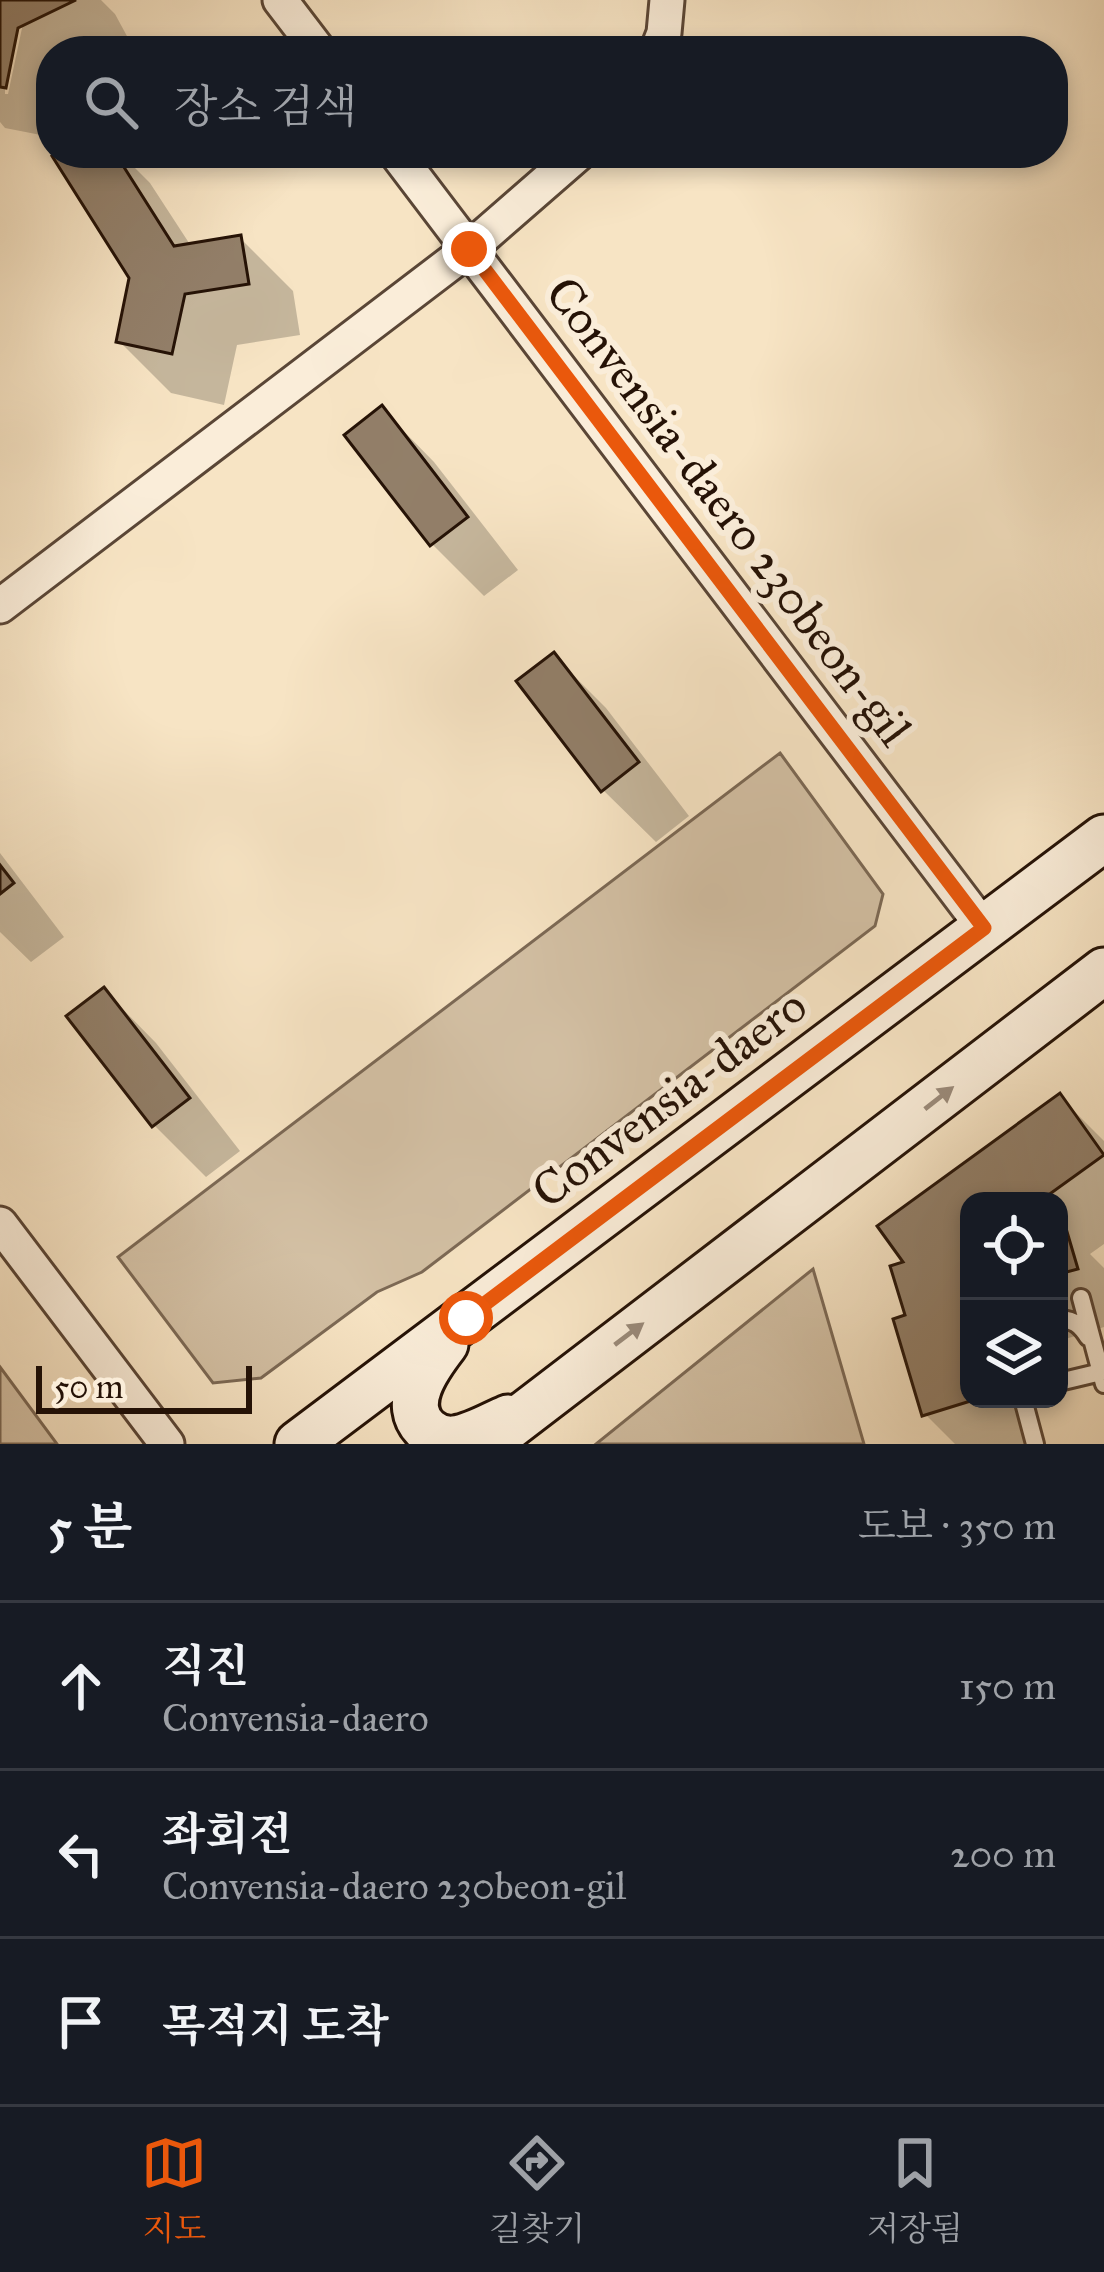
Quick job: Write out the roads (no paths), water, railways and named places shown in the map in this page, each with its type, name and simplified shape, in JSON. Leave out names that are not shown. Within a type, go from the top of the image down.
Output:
[{"type":"main road","name":"Convensia-daero","points":[[298,1444],[1104,838]]},
{"type":"main road","points":[[486,1444],[1104,971]]},
{"type":"main road","points":[[466,1318],[426,1369],[416,1394],[415,1410],[422,1426],[436,1437],[453,1439],[536,1405]]},
{"type":"street","points":[[280,0],[308,36]]},
{"type":"street","points":[[663,36],[667,0]]},
{"type":"street","name":"Convensia-daero 230beon-gil","points":[[407,168],[984,928]]},
{"type":"street","points":[[0,606],[469,249],[562,168]]},
{"type":"street","points":[[0,1224],[167,1444]]},
{"type":"lane","points":[[1081,1298],[1100,1359]]},
{"type":"lane","points":[[1068,1319],[1088,1336],[1100,1359]]},
{"type":"lane","points":[[1068,1377],[1100,1359]]},
{"type":"lane","points":[[1026,1408],[1036,1444]]}]
